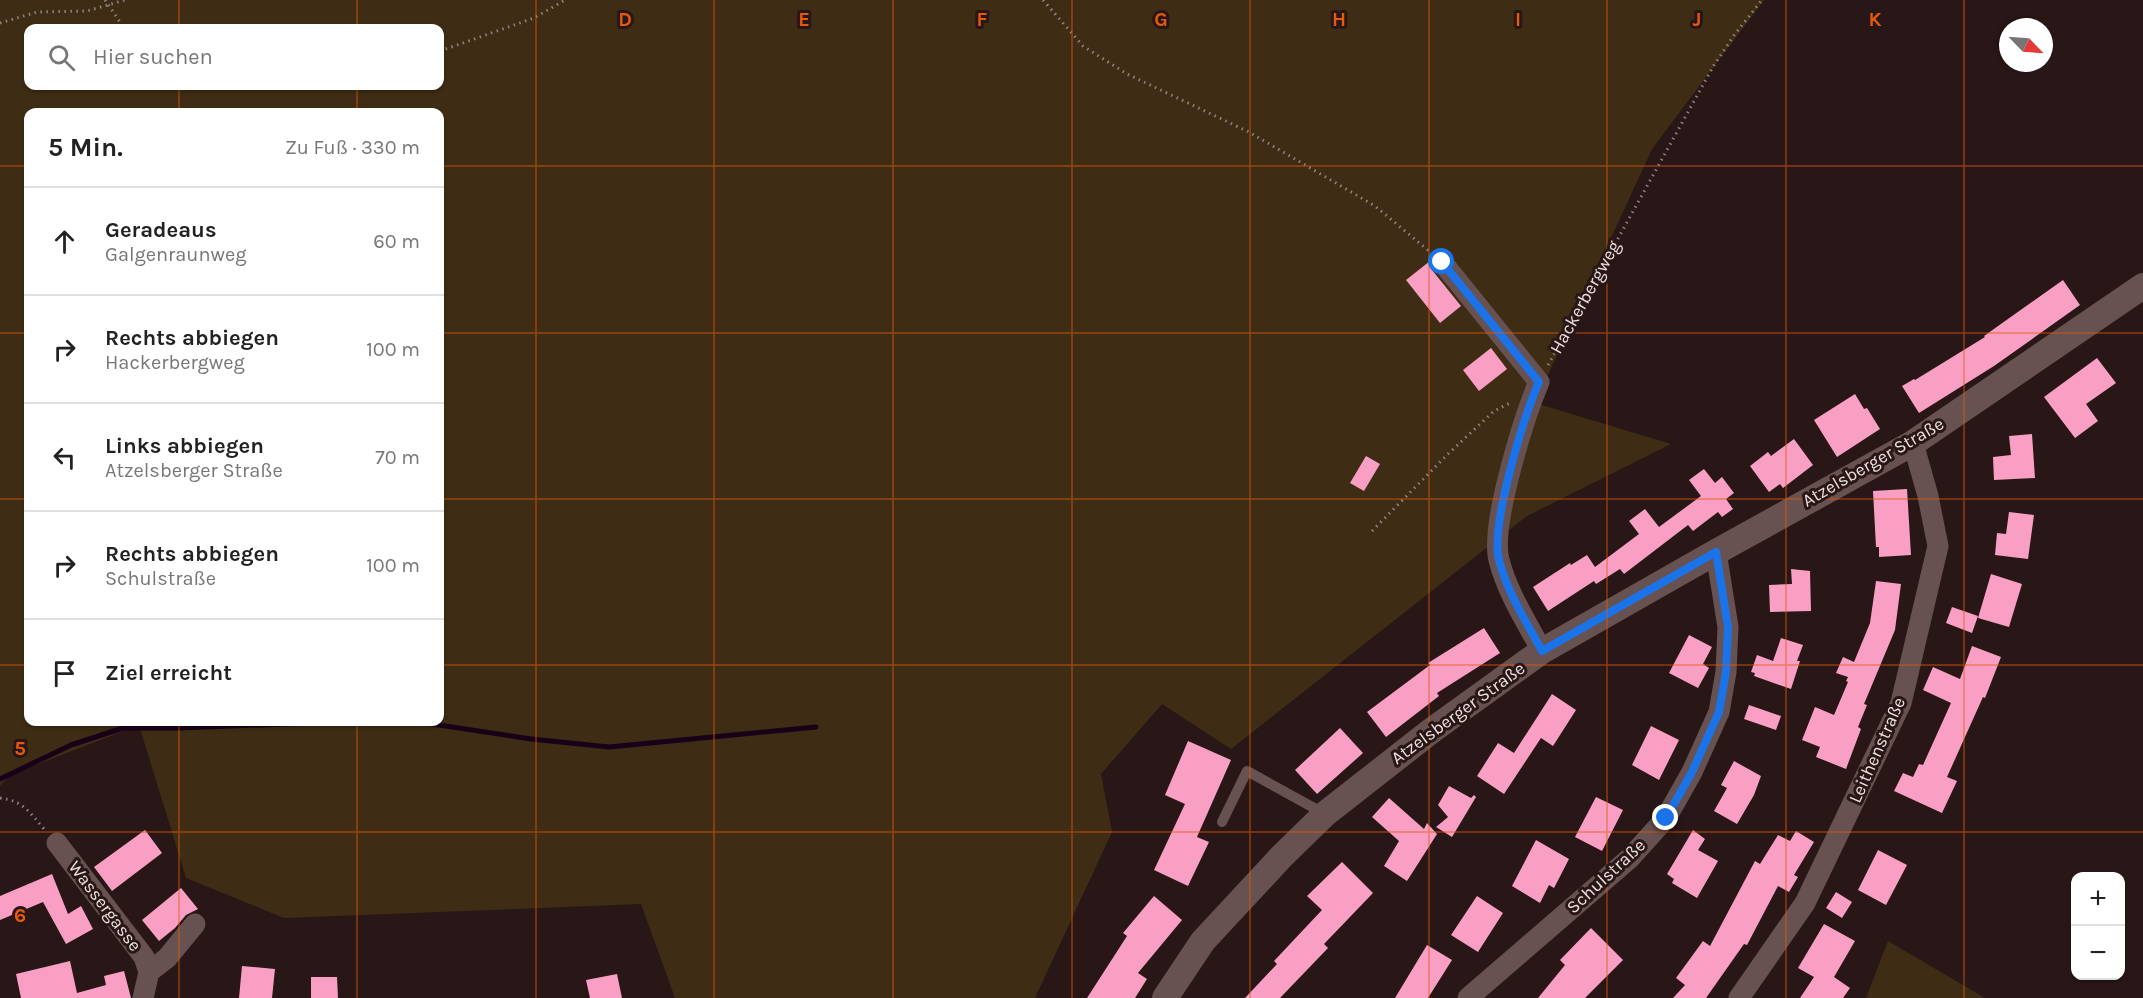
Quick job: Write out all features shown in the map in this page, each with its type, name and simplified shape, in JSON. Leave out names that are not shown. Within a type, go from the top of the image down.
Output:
[{"type":"street","points":[[1442,262],[1535,390],[1509,481],[1499,523],[1497,548],[1507,583],[1542,651]]},
{"type":"street","name":"Atzelsberger Straße","points":[[1164,998],[1203,941],[1282,856],[1325,814],[1431,731],[1542,651],[1913,443],[2143,286]]},
{"type":"street","name":"Leithenstraße","points":[[1739,998],[1805,903],[1901,703],[1938,546],[1928,496],[1913,443]]},
{"type":"street","name":"Schulstraße","points":[[1468,998],[1630,858],[1666,818],[1692,772],[1719,712],[1726,672],[1728,627],[1716,552]]},
{"type":"street","name":"Wassergasse","points":[[57,843],[144,957],[149,972],[143,998]]},
{"type":"street","name":"Wassergasse","points":[[149,972],[167,958],[195,924]]},
{"type":"lane","points":[[1222,822],[1246,771],[1325,814]]},
{"type":"path","points":[[0,23],[38,12],[87,11],[106,2],[125,0]]},
{"type":"path","points":[[444,50],[534,18],[565,0]]},
{"type":"path","points":[[1043,0],[1083,46],[1127,74],[1249,132],[1375,206],[1442,262]]},
{"type":"path","name":"Hackerbergweg","points":[[1535,390],[1714,65],[1762,0]]},
{"type":"path","points":[[106,2],[121,24]]},
{"type":"path","points":[[1372,531],[1494,411],[1535,390]]},
{"type":"path","points":[[0,798],[13,800],[24,806],[57,843]]},
{"type":"shaded area","points":[[0,0],[1764,0],[1652,149],[1535,403],[1671,444],[1527,516],[1231,749],[1162,704],[1101,774],[1112,832],[1035,998],[675,998],[641,904],[284,918],[186,878],[139,726],[444,726],[444,108],[24,108],[24,726],[136,726],[10,775],[0,786]]},
{"type":"shaded area","points":[[1888,941],[1985,998],[1866,998]]},
{"type":"building","points":[[1430,261],[1432,270],[1461,306],[1440,323],[1406,280]]},
{"type":"building","points":[[2063,280],[2080,305],[1994,366],[1919,413],[1902,386],[1985,337]]},
{"type":"building","points":[[1491,348],[1507,369],[1479,391],[1463,370]]},
{"type":"building","points":[[2097,358],[2116,383],[2086,404],[2098,421],[2075,438],[2044,397]]},
{"type":"building","points":[[1855,394],[1880,429],[1837,457],[1814,420]]},
{"type":"building","points":[[2032,434],[2035,478],[1994,480],[1993,457],[2011,455],[2009,436]]},
{"type":"building","points":[[1794,439],[1813,465],[1783,488],[1780,484],[1769,492],[1750,466],[1768,452],[1771,456]]},
{"type":"building","points":[[1366,456],[1380,464],[1364,491],[1350,483]]},
{"type":"building","points":[[1704,469],[1715,483],[1722,477],[1734,493],[1726,499],[1733,509],[1722,517],[1718,512],[1693,531],[1688,525],[1624,574],[1620,569],[1596,584],[1594,581],[1548,611],[1533,587],[1587,555],[1595,567],[1639,534],[1629,521],[1645,509],[1659,527],[1701,496],[1689,480]]},
{"type":"building","points":[[1907,489],[1911,555],[1879,557],[1879,547],[1876,547],[1873,491]]},
{"type":"building","points":[[2009,512],[2034,515],[2028,559],[1995,555],[1997,533],[2006,534]]},
{"type":"building","points":[[1791,569],[1810,571],[1811,611],[1770,612],[1769,585],[1792,584]]},
{"type":"building","points":[[1991,574],[2022,584],[2009,627],[1978,618]]},
{"type":"building","points":[[1876,581],[1901,584],[1895,630],[1864,704],[1867,705],[1858,727],[1861,729],[1846,769],[1816,757],[1820,747],[1802,740],[1815,707],[1834,715],[1848,682],[1846,681],[1848,677],[1836,673],[1843,657],[1854,662],[1870,623]]},
{"type":"building","points":[[1952,607],[1978,616],[1972,633],[1946,623]]},
{"type":"building","points":[[1484,628],[1500,653],[1437,693],[1439,696],[1386,737],[1367,712],[1430,665],[1428,663]]},
{"type":"building","points":[[1689,635],[1712,647],[1703,664],[1709,668],[1698,688],[1669,673]]},
{"type":"building","points":[[1781,638],[1803,645],[1791,689],[1754,676],[1755,673],[1751,672],[1757,655],[1773,661]]},
{"type":"building","points":[[1972,646],[2001,657],[1985,698],[1983,697],[1947,777],[1957,781],[1942,813],[1894,791],[1903,773],[1913,777],[1919,764],[1923,765],[1951,703],[1923,690],[1933,667],[1960,679]]},
{"type":"building","points":[[1552,694],[1576,710],[1553,746],[1541,738],[1504,794],[1477,776],[1498,743],[1514,753]]},
{"type":"building","points":[[1749,705],[1781,716],[1776,730],[1744,719]]},
{"type":"building","points":[[1651,726],[1679,740],[1659,780],[1632,765]]},
{"type":"building","points":[[1340,728],[1363,753],[1317,794],[1295,770]]},
{"type":"building","points":[[1188,741],[1231,760],[1197,837],[1209,842],[1188,886],[1154,870],[1185,804],[1165,795]]},
{"type":"building","points":[[1734,761],[1761,776],[1754,795],[1737,824],[1714,811],[1727,788],[1721,785]]},
{"type":"building","points":[[1449,786],[1471,798],[1474,795],[1476,797],[1452,837],[1436,827],[1448,817],[1438,805]]},
{"type":"building","points":[[1596,797],[1623,810],[1602,851],[1575,837]]},
{"type":"building","points":[[1389,798],[1424,829],[1427,823],[1437,834],[1407,881],[1384,866],[1399,841],[1372,817]]},
{"type":"building","points":[[145,830],[162,853],[112,891],[94,867]]},
{"type":"building","points":[[1693,830],[1705,839],[1698,850],[1718,861],[1697,898],[1672,883],[1674,879],[1667,874]]},
{"type":"building","points":[[1796,831],[1814,842],[1794,875],[1798,877],[1789,892],[1778,886],[1747,945],[1744,944],[1706,998],[1673,998],[1685,985],[1676,978],[1703,941],[1710,946],[1755,861],[1760,864],[1778,835],[1790,841]]},
{"type":"building","points":[[1536,840],[1569,859],[1554,888],[1549,885],[1540,903],[1512,886]]},
{"type":"building","points":[[1878,850],[1907,865],[1886,905],[1858,890]]},
{"type":"building","points":[[1342,862],[1373,893],[1324,944],[1328,948],[1280,998],[1245,998],[1277,964],[1274,961],[1322,910],[1307,896]]},
{"type":"building","points":[[52,874],[68,914],[81,906],[93,929],[66,944],[43,902],[0,920],[0,896]]},
{"type":"building","points":[[181,888],[198,909],[186,915],[159,941],[142,920]]},
{"type":"building","points":[[1836,892],[1852,902],[1842,918],[1826,908]]},
{"type":"building","points":[[1154,896],[1182,920],[1138,973],[1147,979],[1135,998],[1087,998],[1127,936],[1123,933]]},
{"type":"building","points":[[1477,896],[1503,913],[1478,952],[1451,935]]},
{"type":"building","points":[[1824,924],[1855,941],[1834,977],[1850,988],[1843,998],[1800,998],[1814,977],[1798,968]]},
{"type":"building","points":[[1591,928],[1623,960],[1585,998],[1538,998],[1565,965],[1560,960]]},
{"type":"building","points":[[1427,945],[1452,960],[1428,998],[1395,998]]},
{"type":"building","points":[[70,961],[77,993],[106,985],[104,976],[124,971],[131,998],[21,998],[16,974]]},
{"type":"building","points":[[242,966],[275,969],[272,998],[239,998]]},
{"type":"building","points":[[617,974],[622,998],[590,998],[586,980]]},
{"type":"building","points":[[311,977],[337,977],[338,998],[311,998]]},
{"type":"waterway","points":[[0,779],[71,745],[123,728],[232,726]]},
{"type":"waterway","points":[[444,726],[531,739],[609,747],[816,727]]},
{"type":"route","points":[[1442,262],[1539,382],[1532,398],[1509,481],[1499,523],[1497,548],[1507,583],[1542,651],[1716,552],[1728,627],[1726,672],[1719,712],[1692,772],[1666,818]]}]
